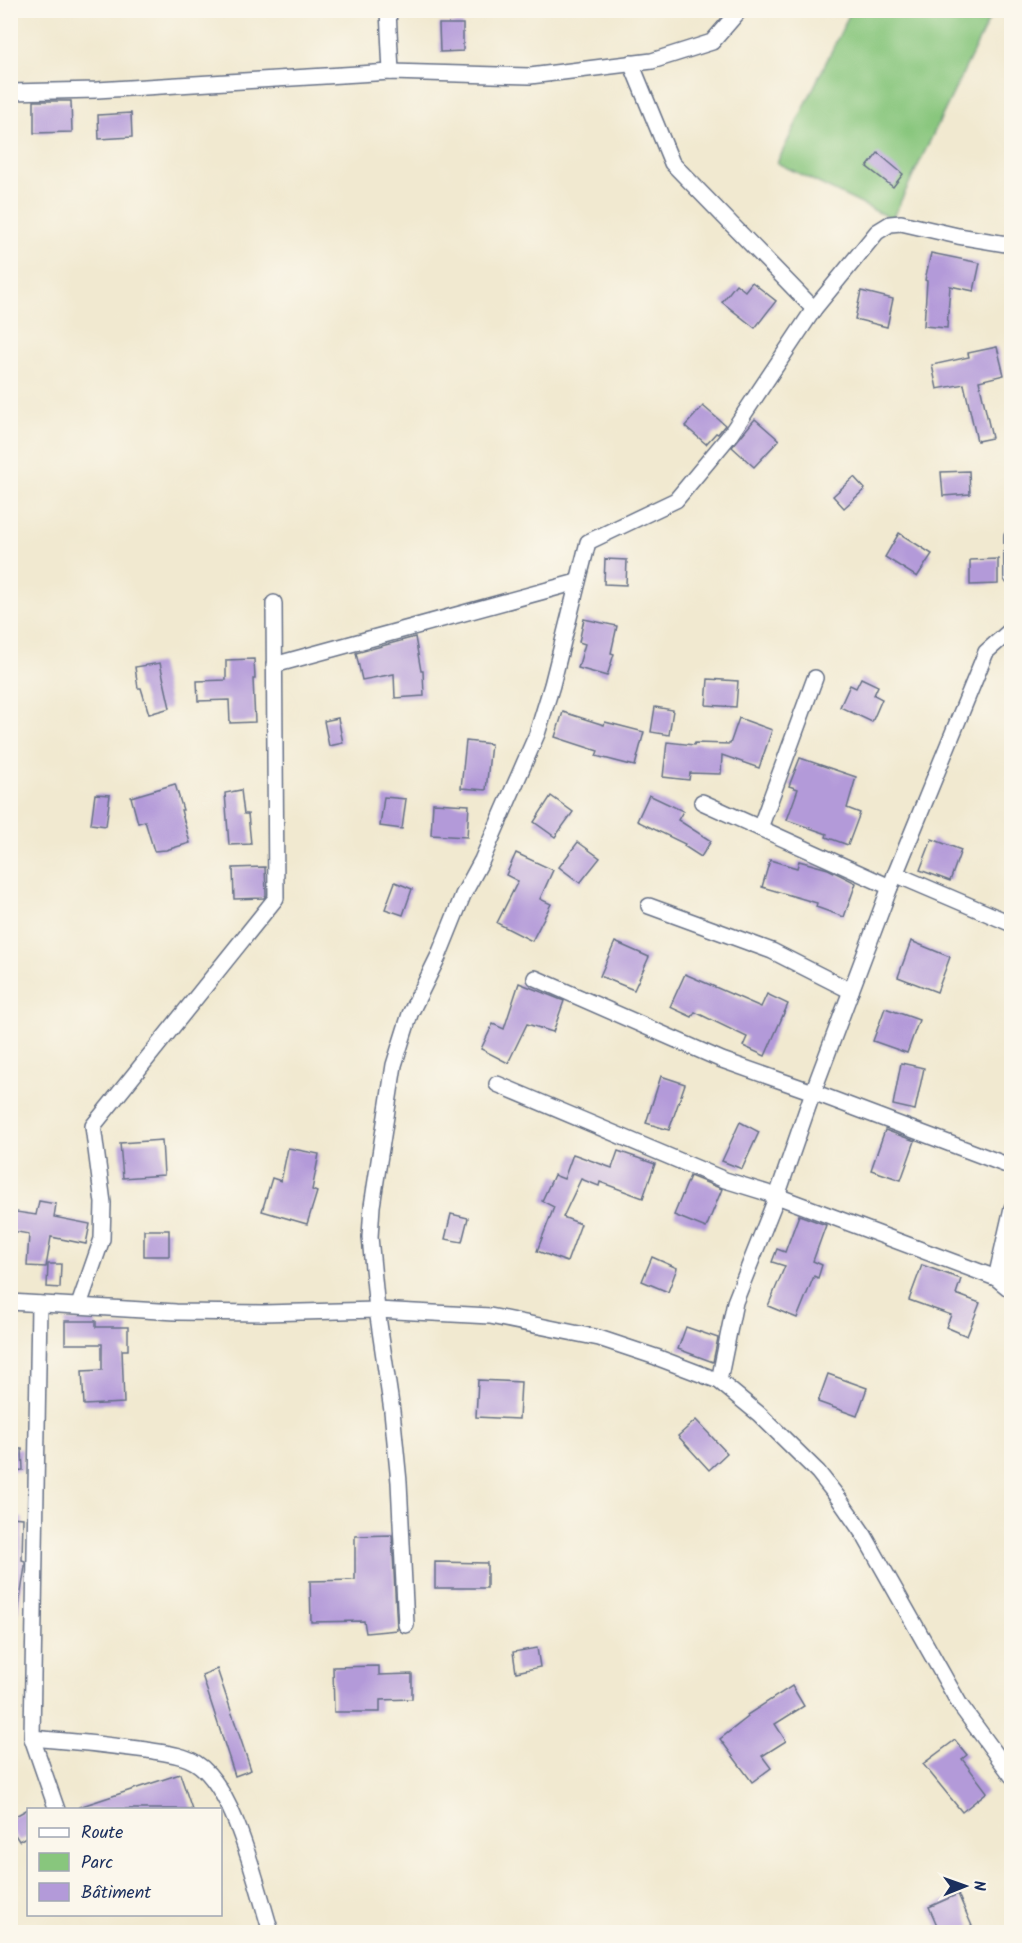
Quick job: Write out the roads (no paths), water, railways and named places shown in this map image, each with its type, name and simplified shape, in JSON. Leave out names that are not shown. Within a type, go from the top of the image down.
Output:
[{"type":"street","points":[[388,10],[392,72]]},
{"type":"street","points":[[10,92],[97,90],[392,72],[530,76],[652,61],[712,42],[738,12]]},
{"type":"street","points":[[631,63],[672,163],[814,309]]},
{"type":"street","points":[[406,1625],[399,1482],[370,1237],[371,1216],[394,1065],[410,1014],[438,957],[463,895],[482,860],[537,734],[552,685],[588,542],[676,500],[730,435],[814,309],[877,232],[890,224],[901,223],[1011,245]]},
{"type":"street","points":[[1011,537],[1011,577]]},
{"type":"street","points":[[274,665],[577,582]]},
{"type":"street","points":[[79,1305],[102,1239],[103,1203],[93,1126],[276,898],[274,603]]},
{"type":"street","points":[[719,1381],[735,1302],[777,1196],[813,1092],[893,881],[986,652],[1011,629]]},
{"type":"street","points":[[760,828],[815,678]]},
{"type":"street","points":[[702,802],[760,828],[893,881],[1011,924]]},
{"type":"street","points":[[649,906],[772,951],[851,991]]},
{"type":"street","points":[[536,978],[722,1060],[1011,1167]]},
{"type":"street","points":[[497,1084],[676,1161],[725,1180],[777,1196],[996,1278],[1011,1291]]},
{"type":"street","points":[[996,1278],[1011,1208]]},
{"type":"street","points":[[10,1302],[176,1312],[377,1310],[424,1311],[501,1318],[599,1338],[719,1381],[759,1414],[818,1472],[839,1499],[864,1535],[960,1705],[1011,1776]]},
{"type":"street","points":[[39,1304],[32,1738],[57,1808]]},
{"type":"street","points":[[32,1738],[146,1750],[195,1762],[215,1780],[235,1818],[271,1932]]}]
